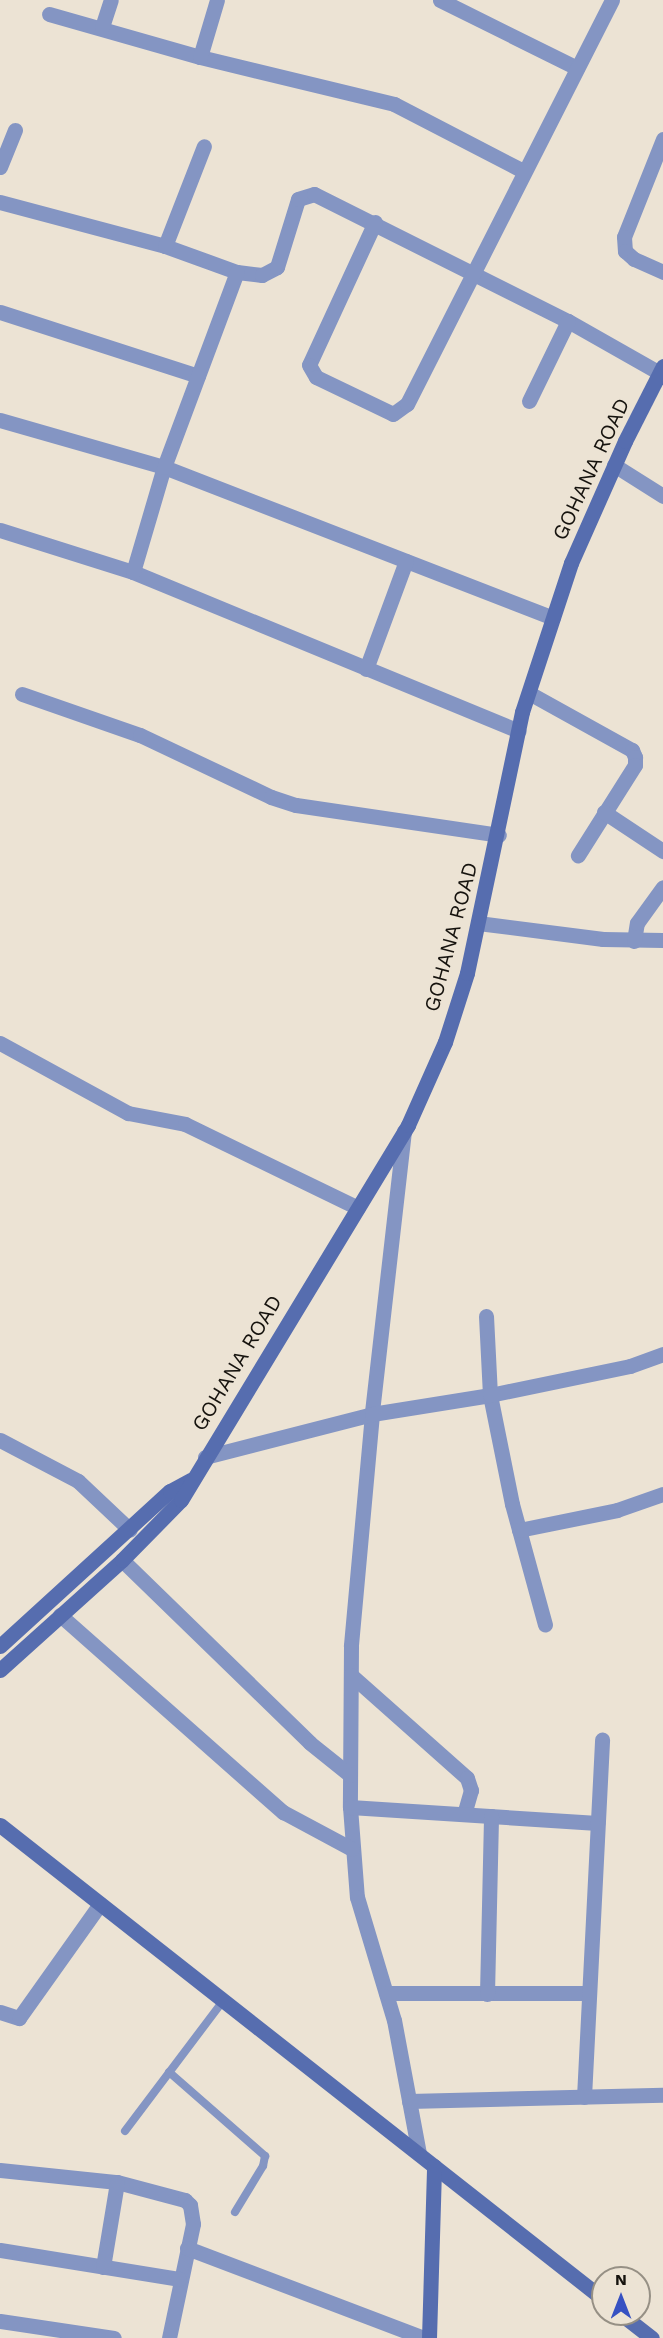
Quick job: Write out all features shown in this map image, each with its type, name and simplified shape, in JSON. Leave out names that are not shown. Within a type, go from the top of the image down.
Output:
[{"type":"main road","name":"GOHANA ROAD","points":[[0,1670],[123,1560],[182,1500],[191,1480],[404,1131],[445,1042],[499,835],[529,693],[571,563],[614,465],[662,371]]},
{"type":"main road","points":[[0,1646],[130,1530],[170,1491],[191,1480]]},
{"type":"main road","points":[[0,1825],[591,2290]]},
{"type":"main road","points":[[427,2338],[434,2166]]},
{"type":"main road","points":[[636,2326],[652,2338]]},
{"type":"street","points":[[102,27],[111,0]]},
{"type":"street","points":[[200,57],[217,0]]},
{"type":"street","points":[[440,0],[577,68]]},
{"type":"street","points":[[375,222],[310,357],[316,377],[389,414],[399,412],[407,404],[523,171],[612,0]]},
{"type":"street","points":[[49,14],[102,27],[200,57],[394,104],[523,171]]},
{"type":"street","points":[[0,167],[15,130]]},
{"type":"street","points":[[663,139],[624,237],[625,250],[629,255],[663,272]]},
{"type":"street","points":[[165,246],[204,146]]},
{"type":"street","points":[[0,202],[165,246],[237,272],[262,275],[277,267],[294,207],[303,194],[314,194],[375,222],[662,371]]},
{"type":"street","points":[[133,572],[164,467],[237,272]]},
{"type":"street","points":[[0,312],[198,376]]},
{"type":"street","points":[[529,401],[568,321]]},
{"type":"street","points":[[0,420],[164,467],[553,618]]},
{"type":"street","points":[[614,465],[663,496]]},
{"type":"street","points":[[0,530],[133,572],[519,732]]},
{"type":"street","points":[[366,669],[406,561]]},
{"type":"street","points":[[529,693],[632,750],[635,765],[578,855]]},
{"type":"street","points":[[22,694],[140,735],[271,797],[296,805],[499,835]]},
{"type":"street","points":[[604,812],[663,851]]},
{"type":"street","points":[[634,941],[637,922],[663,887]]},
{"type":"street","points":[[478,922],[634,941],[663,940]]},
{"type":"street","points":[[0,1043],[128,1113],[185,1124],[358,1208]]},
{"type":"street","points":[[404,1131],[372,1414],[351,1675],[350,1807],[357,1897],[386,1993],[419,2154]]},
{"type":"street","points":[[486,1316],[490,1395],[519,1530],[545,1625]]},
{"type":"street","points":[[205,1457],[372,1414],[490,1395],[630,1366],[663,1354]]},
{"type":"street","points":[[0,1440],[78,1481],[130,1530]]},
{"type":"street","points":[[519,1530],[617,1510],[663,1494]]},
{"type":"street","points":[[123,1560],[310,1743],[350,1775]]},
{"type":"street","points":[[60,1615],[283,1812],[352,1849]]},
{"type":"street","points":[[351,1675],[467,1778],[471,1790],[464,1814]]},
{"type":"street","points":[[584,2097],[587,1993],[602,1739]]},
{"type":"street","points":[[350,1807],[597,1823]]},
{"type":"street","points":[[487,1994],[491,1816]]},
{"type":"street","points":[[0,2012],[20,2018],[100,1904]]},
{"type":"street","points":[[386,1993],[587,1993]]},
{"type":"street","points":[[409,2101],[663,2095]]},
{"type":"street","points":[[0,2170],[117,2182],[185,2200],[190,2205],[193,2224],[179,2279],[170,2338]]},
{"type":"street","points":[[103,2267],[117,2182]]},
{"type":"street","points":[[187,2248],[427,2338]]},
{"type":"street","points":[[0,2250],[179,2279]]},
{"type":"street","points":[[0,2320],[114,2338]]},
{"type":"lane","points":[[125,2131],[223,2001]]},
{"type":"lane","points":[[169,2072],[265,2156],[263,2166],[235,2212]]}]
